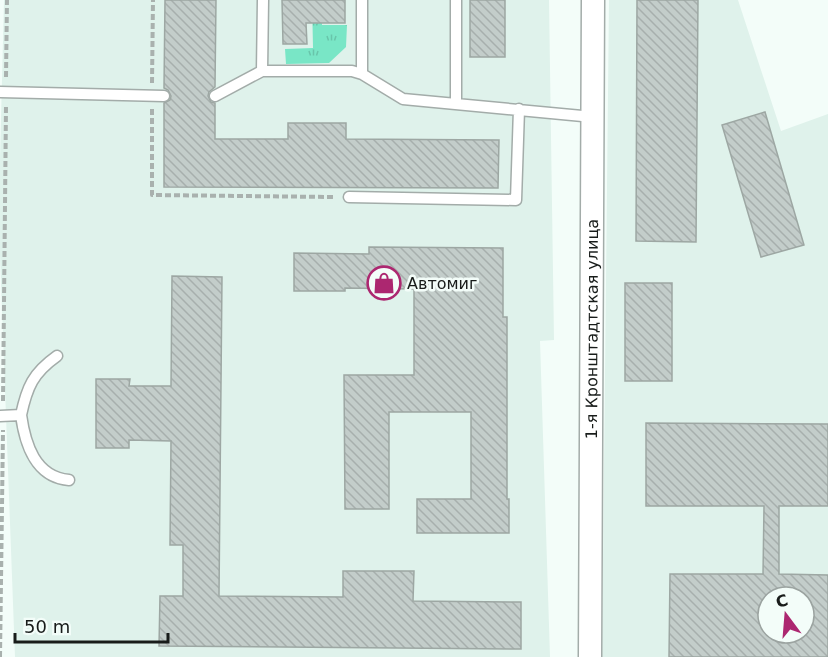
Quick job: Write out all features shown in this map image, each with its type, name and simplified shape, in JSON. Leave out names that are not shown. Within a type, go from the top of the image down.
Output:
[{"type":"street","name":"1-я Кронштадтская улица","points":[[590,657],[593,0]]},
{"type":"lane","points":[[262,71],[263,0]]},
{"type":"lane","points":[[362,0],[362,74]]},
{"type":"lane","points":[[456,0],[456,103]]},
{"type":"lane","points":[[215,96],[262,71],[352,71],[362,74],[403,99],[593,117]]},
{"type":"lane","points":[[3,92],[164,96]]},
{"type":"lane","points":[[349,197],[516,200],[519,109]]},
{"type":"lane","points":[[57,356],[48,362],[30,384],[21,415],[26,442],[40,466],[56,479],[69,480]]},
{"type":"lane","points":[[1,416],[21,415]]},
{"type":"path","points":[[0,657],[3,92],[7,0]]},
{"type":"path","points":[[152,195],[349,197]]},
{"type":"shaded area","points":[[4,0],[549,0],[554,340],[540,341],[550,657],[15,657],[0,255]]},
{"type":"shaded area","points":[[609,0],[738,0],[781,131],[828,114],[828,657],[602,657]]},
{"type":"green space","points":[[312,0],[321,0],[322,25],[347,25],[346,47],[329,63],[286,64],[285,49],[313,48]]},
{"type":"building","points":[[165,0],[216,0],[215,87],[208,96],[211,102],[215,103],[215,139],[288,139],[288,123],[346,123],[346,139],[499,140],[498,188],[164,187],[164,103],[170,100],[171,96],[164,88]]},
{"type":"building","points":[[282,0],[345,0],[345,23],[306,23],[307,44],[283,44]]},
{"type":"building","points":[[470,0],[505,0],[505,57],[470,57]]},
{"type":"building","points":[[637,0],[698,0],[696,242],[636,241]]},
{"type":"building","points":[[765,112],[804,245],[761,257],[722,125]]},
{"type":"building","points":[[369,247],[503,248],[503,317],[507,317],[509,533],[417,533],[417,499],[471,499],[471,412],[389,412],[389,509],[345,509],[344,375],[414,375],[414,289],[345,288],[345,291],[294,291],[294,253],[369,254]]},
{"type":"building","points":[[172,276],[222,277],[219,596],[343,597],[343,571],[414,571],[413,601],[521,602],[521,649],[159,646],[160,596],[183,596],[183,545],[170,545],[171,441],[129,440],[129,448],[96,448],[96,379],[130,379],[129,386],[171,386]]},
{"type":"building","points":[[625,283],[672,283],[672,381],[625,381]]},
{"type":"building","points":[[646,423],[828,424],[828,506],[779,506],[779,574],[828,575],[828,657],[669,657],[670,574],[763,574],[764,506],[646,506]]},
{"type":"place","name":"Автомиг","points":[[384,283]]}]
